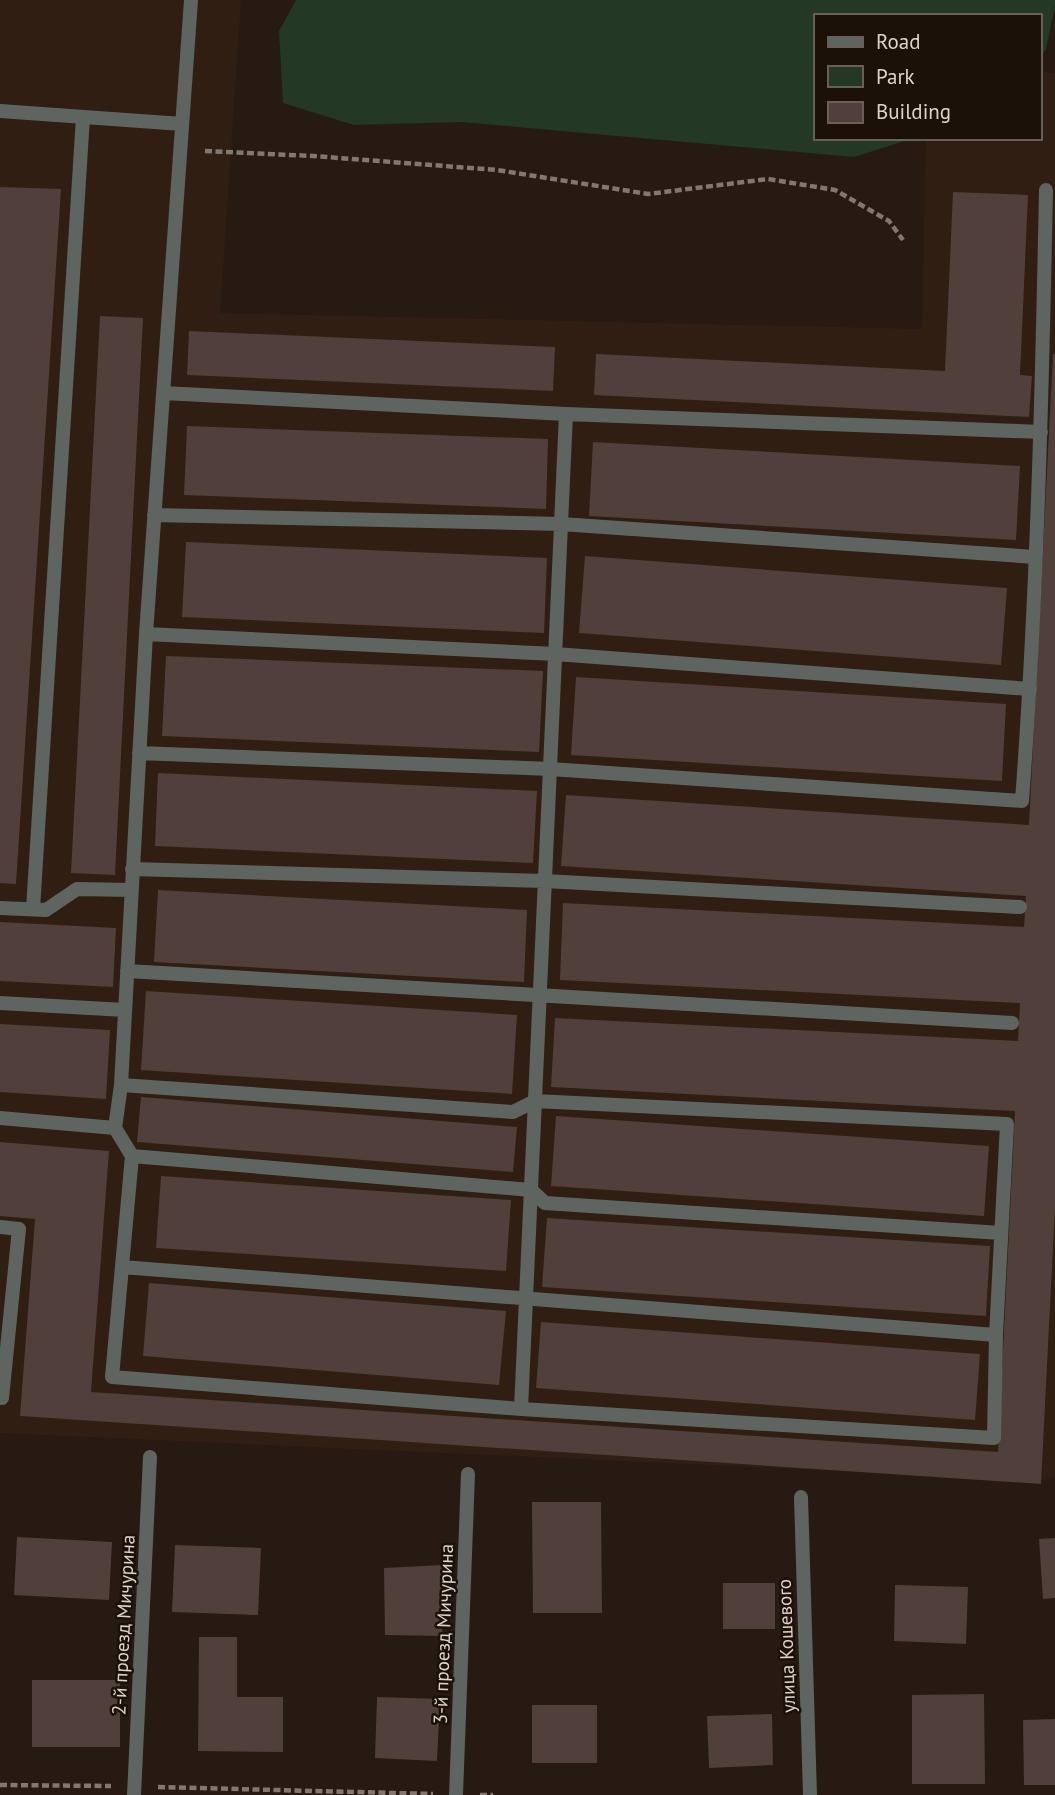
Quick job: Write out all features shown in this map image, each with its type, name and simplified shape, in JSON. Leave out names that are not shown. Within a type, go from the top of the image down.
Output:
[{"type":"street","points":[[121,1085],[513,1112],[535,1101],[1007,1124],[996,1335],[994,1438],[521,1409],[112,1377],[132,1156],[115,1128],[121,1085],[146,634],[191,0]]},
{"type":"street","points":[[0,111],[182,124]]},
{"type":"street","points":[[33,909],[83,117]]},
{"type":"street","points":[[139,753],[550,769],[1021,801],[1030,689],[1041,432],[1046,190]]},
{"type":"street","points":[[163,393],[566,414],[1041,432]]},
{"type":"street","points":[[521,1409],[566,414]]},
{"type":"street","points":[[154,515],[561,524],[1035,557]]},
{"type":"street","points":[[146,634],[555,654],[1030,689]]},
{"type":"street","points":[[132,869],[545,881],[1020,907]]},
{"type":"street","points":[[0,908],[46,910],[76,889],[131,890]]},
{"type":"street","points":[[127,971],[1012,1023]]},
{"type":"street","points":[[0,1003],[125,1010]]},
{"type":"street","points":[[0,1118],[115,1128]]},
{"type":"street","points":[[132,1156],[531,1190],[545,1203],[1001,1233]]},
{"type":"street","points":[[0,1227],[19,1229],[2,1398]]},
{"type":"street","points":[[122,1268],[996,1335]]},
{"type":"street","name":"2-й проезд Мичурина","points":[[135,1791],[150,1457]]},
{"type":"street","name":"3-й проезд Мичурина","points":[[456,1795],[468,1474]]},
{"type":"street","name":"улица Кошевого","points":[[802,1497],[810,1795]]},
{"type":"path","points":[[180,150],[313,156],[497,170],[648,194],[768,179],[835,190],[889,220],[903,240]]},
{"type":"path","points":[[0,1785],[135,1791],[493,1795]]},
{"type":"shaded area","points":[[0,0],[241,0],[220,313],[922,329],[926,140],[1041,140],[1041,72],[1055,73],[1055,1477],[1044,1480],[0,1433]]},
{"type":"green space","points":[[296,0],[1055,0],[1046,49],[1041,56],[1041,14],[814,14],[814,140],[908,140],[854,157],[461,122],[354,125],[283,103],[279,31]]},
{"type":"building","points":[[0,187],[61,189],[16,884],[0,883]]},
{"type":"building","points":[[953,192],[1028,195],[1020,375],[1032,376],[1029,417],[594,395],[596,354],[945,371]]},
{"type":"building","points":[[100,316],[143,318],[115,875],[71,873]]},
{"type":"building","points":[[189,331],[555,347],[553,391],[187,375]]},
{"type":"building","points":[[1053,354],[1055,1207],[1041,1484],[20,1416],[35,1219],[0,1216],[0,1142],[109,1151],[91,1392],[998,1452],[1015,1111],[551,1087],[555,1018],[1018,1041],[1020,1003],[560,980],[563,903],[1024,927],[1026,896],[561,866],[566,795],[1029,825]]},
{"type":"building","points":[[187,426],[548,439],[546,509],[184,495]]},
{"type":"building","points":[[593,442],[1020,466],[1016,540],[589,516]]},
{"type":"building","points":[[186,542],[547,558],[544,633],[182,617]]},
{"type":"building","points":[[585,556],[1007,588],[1001,665],[579,633]]},
{"type":"building","points":[[166,656],[543,671],[539,752],[162,736]]},
{"type":"building","points":[[576,677],[1006,704],[1002,781],[571,755]]},
{"type":"building","points":[[158,773],[537,791],[533,863],[155,846]]},
{"type":"building","points":[[158,890],[527,910],[524,982],[154,962]]},
{"type":"building","points":[[0,922],[116,928],[113,987],[0,981]]},
{"type":"building","points":[[146,991],[517,1015],[512,1094],[141,1070]]},
{"type":"building","points":[[0,1024],[110,1030],[106,1099],[0,1092]]},
{"type":"building","points":[[141,1097],[517,1127],[513,1172],[137,1142]]},
{"type":"building","points":[[556,1116],[989,1146],[984,1216],[551,1186]]},
{"type":"building","points":[[161,1176],[511,1200],[506,1271],[156,1248]]},
{"type":"building","points":[[547,1218],[990,1246],[986,1316],[542,1287]]},
{"type":"building","points":[[149,1283],[506,1311],[499,1385],[143,1356]]},
{"type":"building","points":[[541,1322],[980,1354],[975,1420],[536,1388]]},
{"type":"building","points":[[532,1502],[601,1502],[602,1613],[533,1613]]},
{"type":"building","points":[[17,1537],[112,1542],[109,1600],[14,1595]]},
{"type":"building","points":[[1055,1538],[1055,1598],[1043,1599],[1039,1539]]},
{"type":"building","points":[[175,1545],[261,1548],[258,1615],[172,1612]]},
{"type":"building","points":[[443,1565],[442,1636],[385,1635],[384,1568]]},
{"type":"building","points":[[723,1583],[775,1583],[775,1629],[723,1629]]},
{"type":"building","points":[[895,1585],[968,1587],[966,1644],[894,1641]]},
{"type":"building","points":[[199,1637],[237,1637],[237,1697],[283,1697],[283,1752],[198,1751]]},
{"type":"building","points":[[32,1680],[120,1680],[120,1747],[32,1747]]},
{"type":"building","points":[[984,1694],[985,1784],[912,1784],[912,1695]]},
{"type":"building","points":[[377,1697],[440,1699],[437,1761],[375,1758]]},
{"type":"building","points":[[532,1705],[597,1705],[597,1763],[532,1763]]},
{"type":"building","points":[[772,1714],[773,1765],[709,1768],[707,1716]]},
{"type":"building","points":[[1055,1719],[1055,1785],[1024,1785],[1023,1720]]}]
